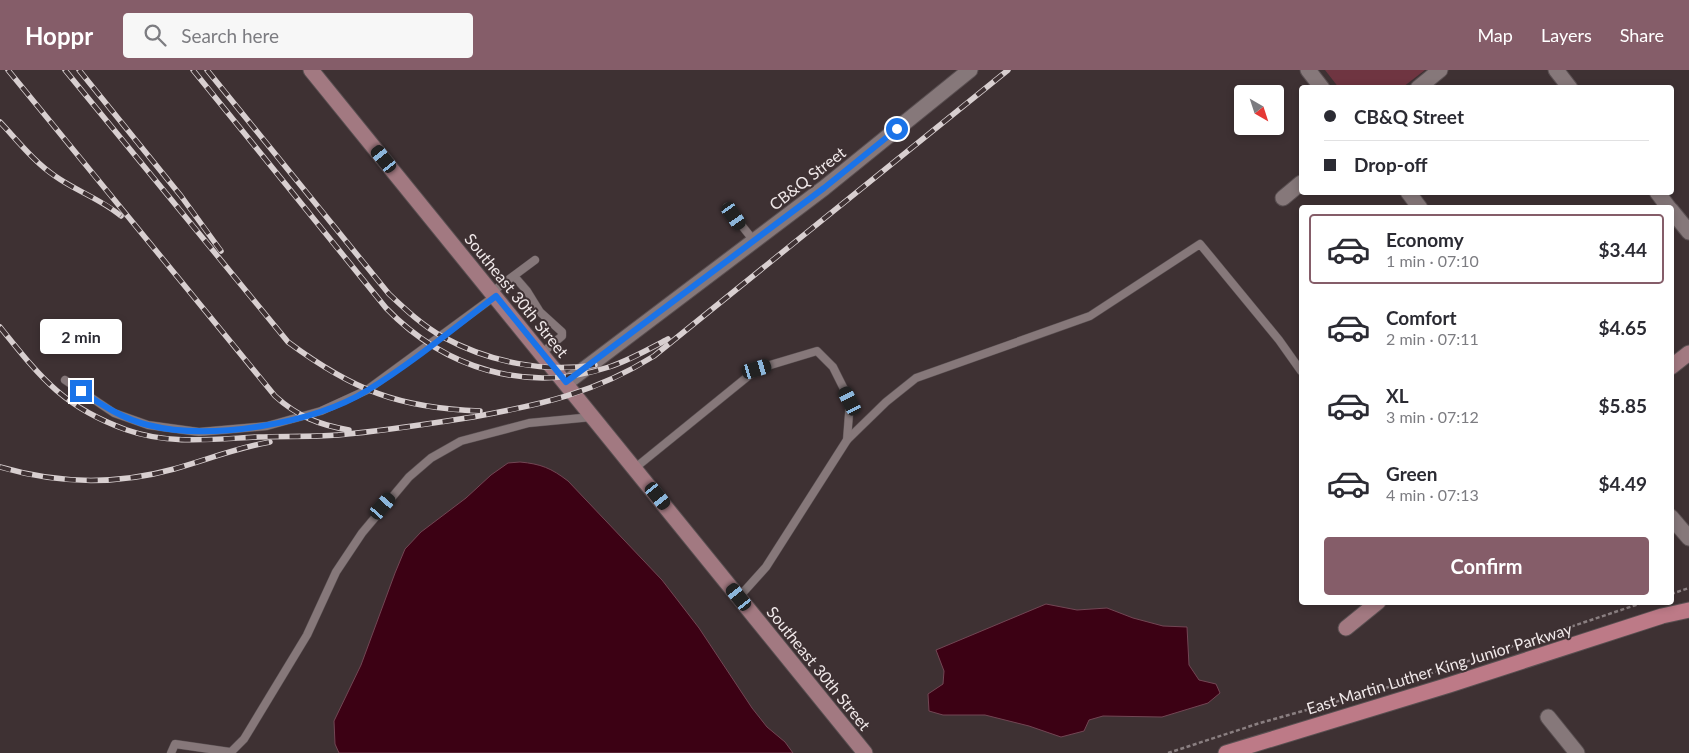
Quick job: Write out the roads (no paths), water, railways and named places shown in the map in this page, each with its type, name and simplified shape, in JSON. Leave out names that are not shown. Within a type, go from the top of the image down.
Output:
[{"type":"main road","name":"Southeast 30th Street","points":[[311,70],[866,753]]},
{"type":"main road","points":[[1674,365],[1689,353]]},
{"type":"main road","name":"East Martin Luther King Junior Parkway","points":[[1662,616],[1689,601]]},
{"type":"main road","points":[[1346,628],[1374,605]]},
{"type":"main road","name":"East Martin Luther King Junior Parkway","points":[[1226,753],[1449,685],[1662,616],[1689,610]]},
{"type":"street","name":"CB&Q Street","points":[[566,382],[824,188],[970,70]]},
{"type":"street","points":[[1308,70],[1320,85]]},
{"type":"street","points":[[1422,85],[1440,70]]},
{"type":"street","points":[[1556,70],[1568,85]]},
{"type":"street","points":[[1283,198],[1299,185]]},
{"type":"street","points":[[1659,195],[1667,205]]},
{"type":"street","points":[[1674,214],[1689,232]]},
{"type":"street","points":[[1674,520],[1689,538]]},
{"type":"street","points":[[1548,717],[1577,753]]},
{"type":"lane","points":[[727,207],[754,241]]},
{"type":"lane","points":[[739,597],[766,567],[847,440],[886,402],[916,378],[1090,316],[1200,244],[1280,340],[1299,368]]},
{"type":"lane","points":[[64,380],[114,413],[148,425],[199,432],[267,426],[321,411],[367,390],[494,294],[534,260]]},
{"type":"lane","points":[[514,276],[527,291],[540,312],[562,332],[562,336],[542,352]]},
{"type":"lane","points":[[635,468],[757,369],[817,351],[833,367],[850,401],[847,440]]},
{"type":"lane","points":[[171,753],[175,744],[230,752],[244,740],[307,635],[342,564],[367,526],[409,477],[431,458],[461,441],[529,423],[594,417]]},
{"type":"railway","points":[[8,70],[275,396],[309,419],[349,430]]},
{"type":"railway","points":[[65,70],[288,342],[334,373],[356,384],[400,401],[425,406],[480,411]]},
{"type":"railway","points":[[79,70],[181,196],[221,251]]},
{"type":"railway","points":[[193,70],[386,308],[409,329],[434,347],[461,361],[489,370],[518,376],[548,378],[578,375],[609,367],[632,358],[668,339]]},
{"type":"railway","points":[[207,70],[389,294],[422,323],[436,333],[461,346],[498,359],[556,368],[595,365]]},
{"type":"railway","points":[[0,327],[41,376],[70,401],[105,421],[127,430],[159,438],[209,440],[338,435],[473,417],[521,408],[588,388],[632,369],[654,356],[1008,70]]},
{"type":"railway","points":[[0,122],[47,170],[121,216]]},
{"type":"railway","points":[[0,467],[44,477],[109,480],[130,478],[174,469],[245,447],[270,442]]}]
